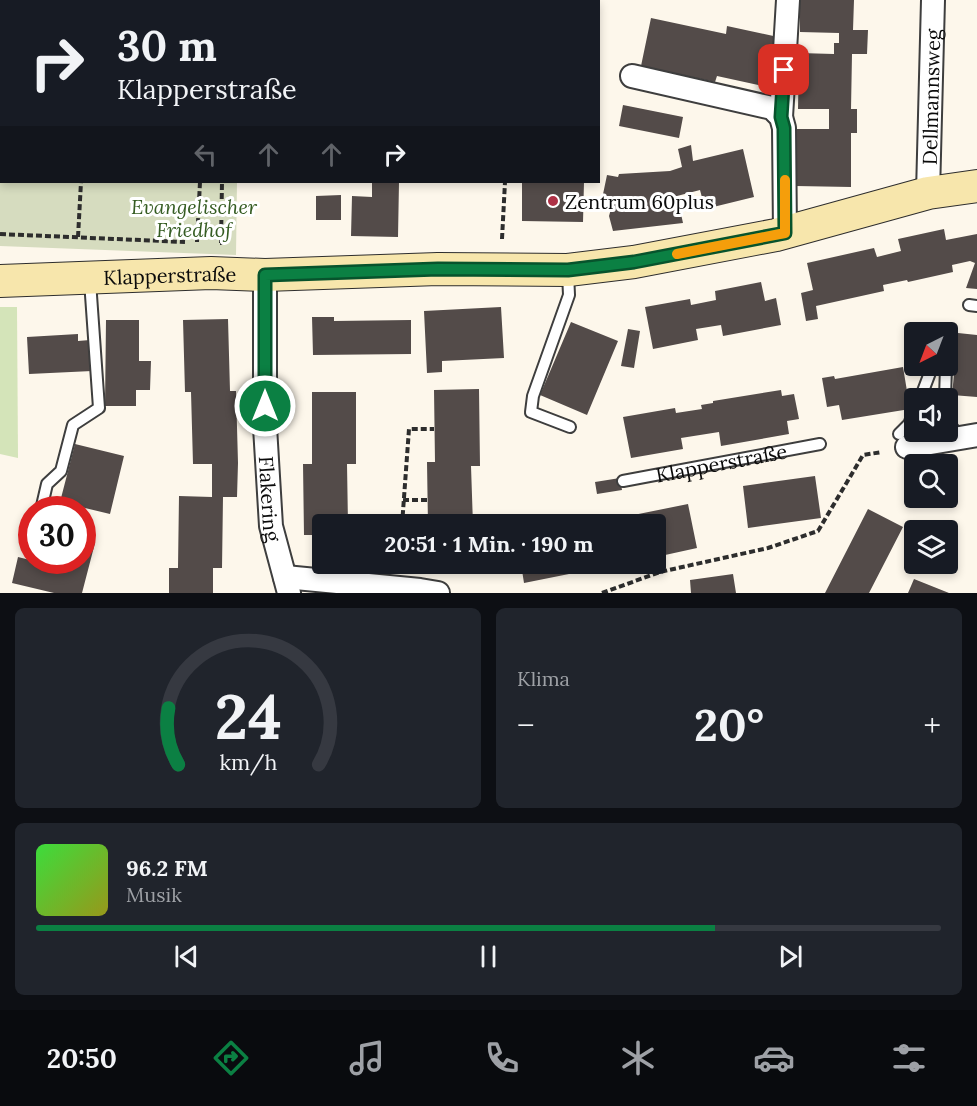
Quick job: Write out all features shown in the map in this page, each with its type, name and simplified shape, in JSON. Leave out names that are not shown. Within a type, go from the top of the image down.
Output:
[{"type":"street","points":[[785,233],[784,128],[781,117],[788,0]]},
{"type":"street","name":"Dellmannsweg","points":[[928,193],[933,0]]},
{"type":"street","points":[[632,76],[772,108],[781,117]]},
{"type":"street","name":"Klapperstraße","points":[[0,281],[211,273],[265,275],[438,269],[568,270],[634,262],[785,233],[928,193],[977,186]]},
{"type":"street","name":"Flakering","points":[[265,275],[266,428],[271,526],[287,585],[420,590],[438,593]]},
{"type":"street","points":[[903,441],[969,437]]},
{"type":"lane","points":[[568,270],[569,295],[533,396],[531,412],[570,427]]},
{"type":"lane","name":"Klapperstraße","points":[[45,496],[48,484],[61,471],[74,425],[99,408],[90,277]]},
{"type":"lane","name":"Klapperstraße","points":[[623,481],[820,444]]},
{"type":"path","points":[[78,237],[81,183]]},
{"type":"path","points":[[200,183],[197,242],[204,242]]},
{"type":"path","points":[[211,242],[221,243],[222,183]]},
{"type":"path","points":[[501,270],[505,183]]},
{"type":"path","points":[[0,234],[185,242]]},
{"type":"path","points":[[403,514],[409,429],[434,429]]},
{"type":"path","points":[[602,593],[660,572],[768,548],[818,531],[863,456],[903,441]]},
{"type":"path","points":[[404,500],[428,500]]},
{"type":"green space","name":"Evangelischer Friedhof","points":[[0,183],[237,183],[236,255],[0,246]]},
{"type":"green space","points":[[0,307],[17,307],[18,458],[0,454]]},
{"type":"building","points":[[800,0],[854,0],[853,30],[868,30],[867,54],[852,54],[851,109],[857,109],[857,133],[851,133],[851,187],[796,186],[797,129],[829,129],[829,109],[798,109],[799,53],[834,54],[834,43],[839,43],[839,33],[800,32]]},
{"type":"building","points":[[651,18],[726,34],[727,26],[778,37],[767,87],[717,76],[715,82],[641,66]]},
{"type":"building","points":[[623,105],[683,117],[679,138],[619,126]]},
{"type":"building","points":[[691,145],[693,161],[743,149],[754,197],[705,209],[700,190],[677,196],[683,223],[613,231],[609,216],[613,202],[602,199],[607,175],[618,177],[619,174],[670,171],[682,167],[678,149]]},
{"type":"building","points":[[372,183],[399,183],[398,237],[351,236],[352,196],[372,197]]},
{"type":"building","name":"Zentrum 60plus","points":[[522,183],[584,183],[583,222],[522,221]]},
{"type":"building","points":[[341,195],[341,220],[316,220],[316,196]]},
{"type":"building","points":[[944,229],[946,240],[977,234],[977,289],[966,288],[975,263],[970,261],[952,265],[953,272],[883,285],[884,291],[816,306],[818,319],[806,321],[801,293],[813,290],[807,263],[874,248],[877,257],[901,251],[898,239]]},
{"type":"building","points":[[761,282],[765,301],[776,298],[781,325],[723,336],[721,325],[696,329],[698,340],[653,349],[645,307],[690,299],[691,305],[716,300],[715,291]]},
{"type":"building","points":[[501,307],[504,358],[442,361],[442,372],[427,373],[424,311]]},
{"type":"building","points":[[312,317],[334,317],[334,321],[411,320],[411,354],[313,355]]},
{"type":"building","points":[[228,319],[230,391],[236,391],[238,463],[237,497],[223,497],[222,568],[213,568],[213,593],[169,593],[169,568],[178,568],[179,496],[212,497],[212,464],[193,464],[191,392],[185,392],[183,320]]},
{"type":"building","points":[[106,320],[139,320],[139,361],[151,361],[150,390],[136,390],[136,406],[105,406]]},
{"type":"building","points":[[571,322],[618,341],[587,415],[540,395]]},
{"type":"building","points":[[628,329],[640,331],[634,368],[621,366]]},
{"type":"building","points":[[958,333],[977,335],[977,397],[958,395],[958,388],[953,388],[954,376],[958,376]]},
{"type":"building","points":[[78,334],[78,341],[90,340],[92,371],[29,374],[27,337]]},
{"type":"building","points":[[903,367],[906,388],[904,388],[904,410],[842,420],[839,405],[827,407],[822,378],[834,376],[835,379]]},
{"type":"building","points":[[479,389],[480,466],[471,466],[473,514],[428,514],[427,462],[435,462],[434,390]]},
{"type":"building","points":[[781,390],[782,396],[794,394],[799,419],[787,421],[789,434],[721,446],[719,432],[681,438],[683,449],[631,458],[623,417],[675,408],[676,413],[702,409],[701,405],[713,403],[713,401]]},
{"type":"building","points":[[312,392],[356,392],[356,464],[347,464],[348,514],[312,514],[312,535],[304,535],[303,464],[312,464]]},
{"type":"building","points":[[75,444],[124,456],[110,514],[96,511],[96,496],[62,496]]},
{"type":"building","points":[[815,476],[821,518],[748,528],[743,486]]},
{"type":"building","points":[[620,478],[622,490],[597,494],[595,482]]},
{"type":"building","points":[[688,504],[697,548],[666,555],[666,514],[638,514]]},
{"type":"building","points":[[868,509],[903,527],[869,593],[825,593]]},
{"type":"building","points":[[18,557],[18,574],[87,574],[82,593],[54,593],[12,583]]},
{"type":"building","points":[[523,574],[569,574],[524,583]]},
{"type":"building","points":[[733,574],[736,593],[691,593],[690,580]]},
{"type":"building","points":[[914,579],[949,593],[908,593]]},
{"type":"slow traffic","points":[[677,254],[785,233],[785,180]]},
{"type":"place","name":"Zentrum 60plus","points":[[553,201]]},
{"type":"route","points":[[265,406],[265,275],[438,269],[568,270],[634,262],[785,233],[784,128],[781,117],[784,70]]}]
